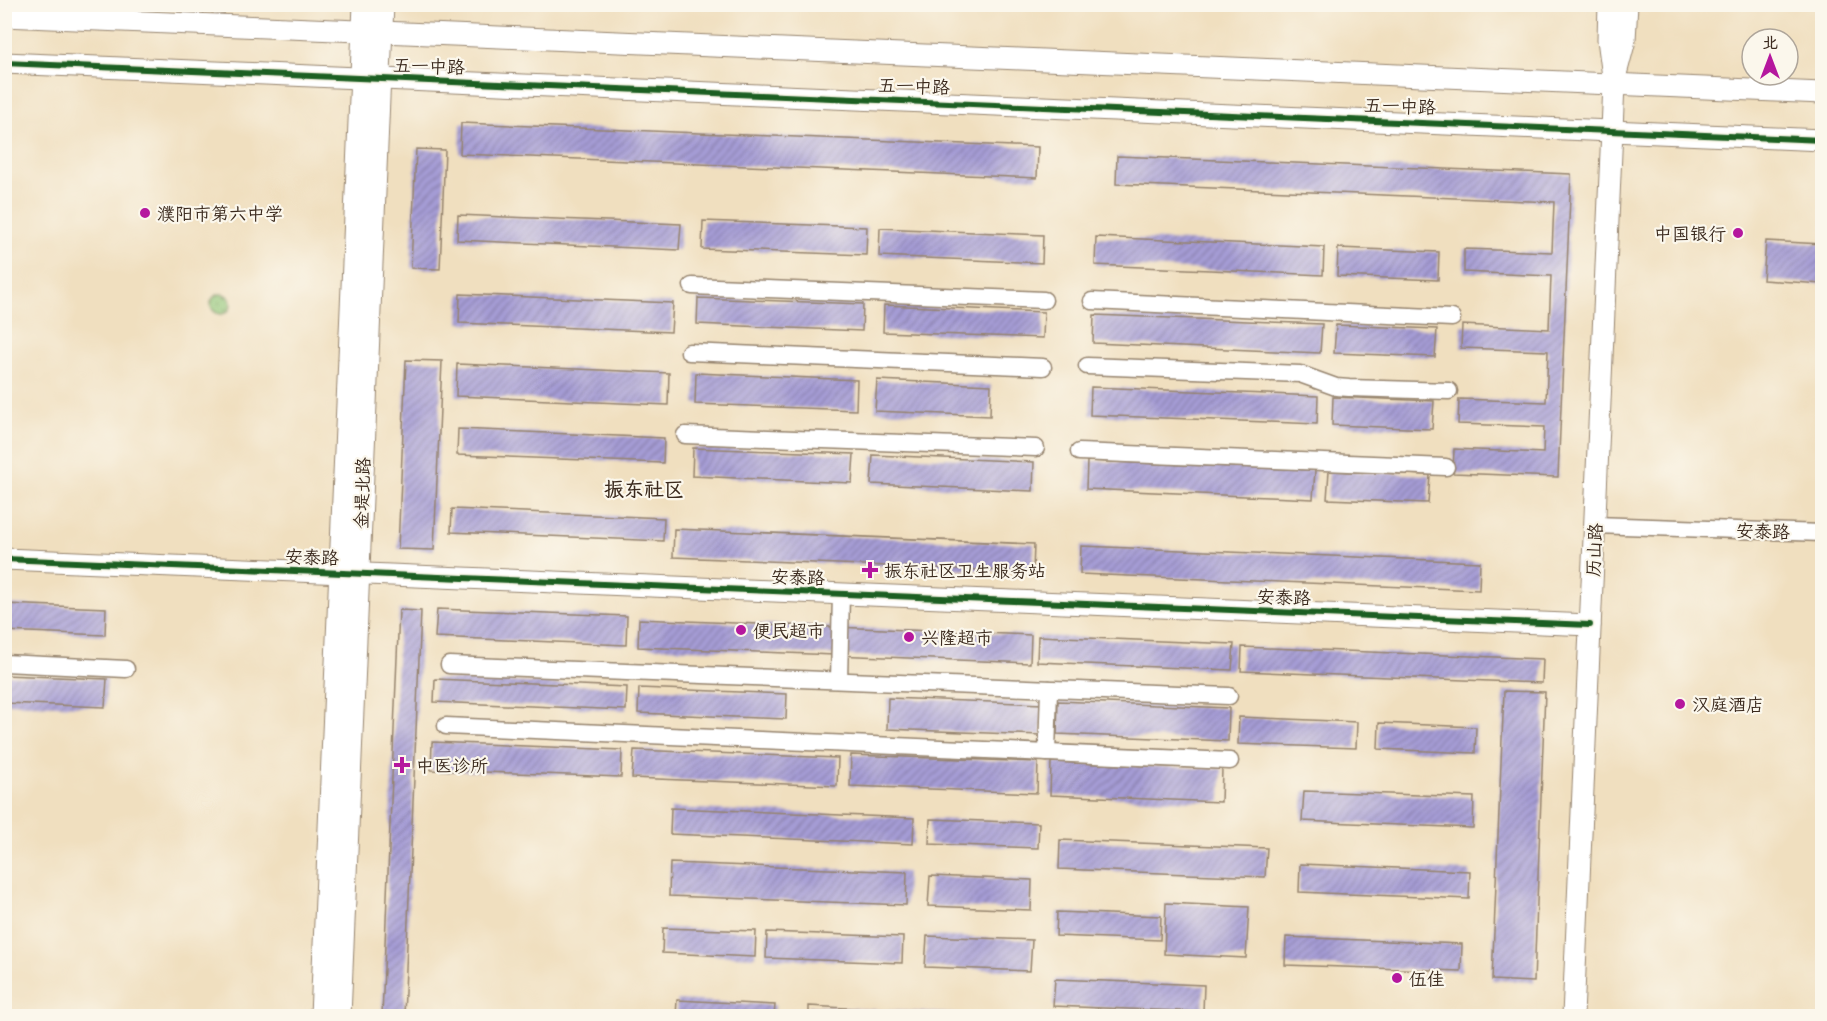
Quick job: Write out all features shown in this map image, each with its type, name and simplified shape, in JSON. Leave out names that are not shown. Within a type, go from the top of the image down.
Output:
[{"type":"street","name":"金堤北路","points":[[321,1017],[349,573],[372,32],[364,4]]},
{"type":"street","name":"金堤北路","points":[[372,32],[383,4]]},
{"type":"street","name":"历山路","points":[[1573,1017],[1614,84],[1608,39],[1609,4]]},
{"type":"street","name":"历山路","points":[[1614,84],[1625,40],[1627,4]]},
{"type":"street","name":"五一中路","points":[[4,16],[1822,93]]},
{"type":"street","name":"五一中路","points":[[4,63],[1822,140]]},
{"type":"street","points":[[692,286],[1044,300]]},
{"type":"street","points":[[1092,301],[1452,318]]},
{"type":"street","points":[[689,352],[1043,367]]},
{"type":"street","points":[[1087,366],[1300,374],[1336,387],[1449,391]]},
{"type":"street","points":[[685,435],[1036,448]]},
{"type":"street","points":[[1079,452],[1446,467]]},
{"type":"street","name":"安泰路","points":[[1595,525],[1822,533]]},
{"type":"street","name":"安泰路","points":[[4,559],[1590,625]]},
{"type":"street","name":"金堤北路","points":[[340,1017],[349,573]]},
{"type":"street","points":[[839,680],[842,594]]},
{"type":"street","points":[[4,663],[126,669]]},
{"type":"street","points":[[449,665],[1230,696]]},
{"type":"street","points":[[1047,753],[1049,689]]},
{"type":"street","points":[[446,726],[1230,761]]},
{"type":"green space","points":[[221,294],[228,297],[231,304],[228,311],[221,314],[214,311],[211,304],[214,297]]},
{"type":"building","points":[[461,123],[1038,147],[1037,178],[460,154]]},
{"type":"building","points":[[416,149],[445,150],[440,269],[411,268]]},
{"type":"building","points":[[1117,156],[1571,174],[1558,477],[1453,473],[1454,449],[1543,453],[1544,427],[1458,424],[1459,399],[1546,402],[1548,351],[1461,348],[1462,325],[1549,329],[1551,276],[1464,272],[1464,249],[1552,252],[1554,202],[1116,184]]},
{"type":"building","points":[[458,215],[681,224],[679,250],[457,240]]},
{"type":"building","points":[[703,221],[867,227],[866,255],[702,249]]},
{"type":"building","points":[[880,228],[1043,235],[1042,263],[879,256]]},
{"type":"building","points":[[1096,237],[1324,247],[1323,275],[1095,265]]},
{"type":"building","points":[[1766,241],[1822,244],[1822,284],[1763,280]]},
{"type":"building","points":[[1338,248],[1439,252],[1438,280],[1337,276]]},
{"type":"building","points":[[460,294],[673,303],[671,332],[459,323]]},
{"type":"building","points":[[698,298],[863,304],[862,331],[697,324]]},
{"type":"building","points":[[884,305],[1044,312],[1043,338],[883,332]]},
{"type":"building","points":[[1094,315],[1322,324],[1320,353],[1093,343]]},
{"type":"building","points":[[1336,325],[1437,329],[1435,357],[1334,353]]},
{"type":"building","points":[[406,360],[442,361],[434,550],[398,549]]},
{"type":"building","points":[[457,364],[669,373],[668,405],[456,396]]},
{"type":"building","points":[[696,373],[857,380],[856,410],[695,404]]},
{"type":"building","points":[[877,380],[991,385],[990,416],[875,411]]},
{"type":"building","points":[[1091,387],[1318,396],[1317,424],[1090,415]]},
{"type":"building","points":[[1333,397],[1434,401],[1432,429],[1332,425]]},
{"type":"building","points":[[458,429],[664,438],[663,463],[457,455]]},
{"type":"building","points":[[693,448],[854,454],[852,483],[692,476]]},
{"type":"building","points":[[873,455],[1034,462],[1033,491],[871,484]]},
{"type":"building","points":[[1087,461],[1315,470],[1313,499],[1086,489]]},
{"type":"building","points":[[1329,471],[1430,475],[1428,503],[1327,499]]},
{"type":"building","points":[[452,509],[664,518],[663,541],[451,532]]},
{"type":"building","points":[[674,529],[1034,544],[1033,572],[673,557]]},
{"type":"building","points":[[1081,546],[1480,562],[1479,590],[1080,574]]},
{"type":"building","points":[[4,604],[106,608],[105,635],[4,631]]},
{"type":"building","points":[[437,609],[627,616],[626,645],[435,637]]},
{"type":"building","points":[[399,610],[421,611],[404,1016],[382,1016]]},
{"type":"building","points":[[639,619],[1031,635],[1030,663],[638,647]]},
{"type":"building","points":[[1038,636],[1234,644],[1232,670],[1037,662]]},
{"type":"building","points":[[1242,647],[1543,659],[1542,683],[1241,671]]},
{"type":"building","points":[[4,675],[107,679],[105,707],[4,703]]},
{"type":"building","points":[[435,679],[627,687],[626,710],[434,702]]},
{"type":"building","points":[[639,688],[787,694],[786,719],[638,713]]},
{"type":"building","points":[[1504,691],[1545,692],[1534,982],[1492,980]]},
{"type":"building","points":[[888,698],[1043,704],[1041,735],[887,729]]},
{"type":"building","points":[[1058,701],[1229,708],[1228,741],[1057,734]]},
{"type":"building","points":[[1239,717],[1357,722],[1356,748],[1238,744]]},
{"type":"building","points":[[1379,723],[1476,727],[1475,753],[1378,749]]},
{"type":"building","points":[[432,742],[622,750],[621,777],[431,770]]},
{"type":"building","points":[[634,750],[838,758],[837,786],[632,778]]},
{"type":"building","points":[[851,755],[1038,762],[1037,793],[850,786]]},
{"type":"building","points":[[1051,762],[1222,769],[1221,802],[1050,795]]},
{"type":"building","points":[[1304,791],[1474,797],[1473,828],[1302,821]]},
{"type":"building","points":[[671,808],[914,818],[913,844],[670,834]]},
{"type":"building","points":[[930,819],[1039,823],[1038,848],[929,844]]},
{"type":"building","points":[[1060,840],[1267,848],[1265,877],[1059,869]]},
{"type":"building","points":[[670,863],[907,872],[906,905],[669,896]]},
{"type":"building","points":[[1300,864],[1470,871],[1469,899],[1299,892]]},
{"type":"building","points":[[930,876],[1032,880],[1031,910],[928,906]]},
{"type":"building","points":[[1166,903],[1249,907],[1246,958],[1164,954]]},
{"type":"building","points":[[1057,912],[1161,916],[1160,940],[1056,936]]},
{"type":"building","points":[[663,928],[756,931],[755,957],[662,953]]},
{"type":"building","points":[[767,932],[903,937],[902,963],[766,958]]},
{"type":"building","points":[[927,936],[1032,940],[1030,971],[925,967]]},
{"type":"building","points":[[1286,937],[1462,944],[1461,971],[1285,965]]},
{"type":"building","points":[[1055,979],[1204,985],[1203,1012],[1053,1006]]},
{"type":"building","points":[[677,1000],[775,1005],[774,1016],[676,1016]]},
{"type":"building","points":[[809,1006],[974,1015],[974,1016],[809,1016]]},
{"type":"cycle path","points":[[4,63],[1822,140]]},
{"type":"cycle path","points":[[4,559],[1590,625]]},
{"type":"place","name":"濮阳市第六中学","points":[[145,213]]},
{"type":"place","name":"中国银行","points":[[1738,233]]},
{"type":"place","name":"振东社区卫生服务站","points":[[870,570]]},
{"type":"place","name":"便民超市","points":[[741,630]]},
{"type":"place","name":"兴隆超市","points":[[909,637]]},
{"type":"place","name":"汉庭酒店","points":[[1680,704]]},
{"type":"place","name":"中医诊所","points":[[402,765]]},
{"type":"place","name":"伍佳","points":[[1397,978]]},
{"type":"district","name":"振东社区","points":[[644,488]]}]
